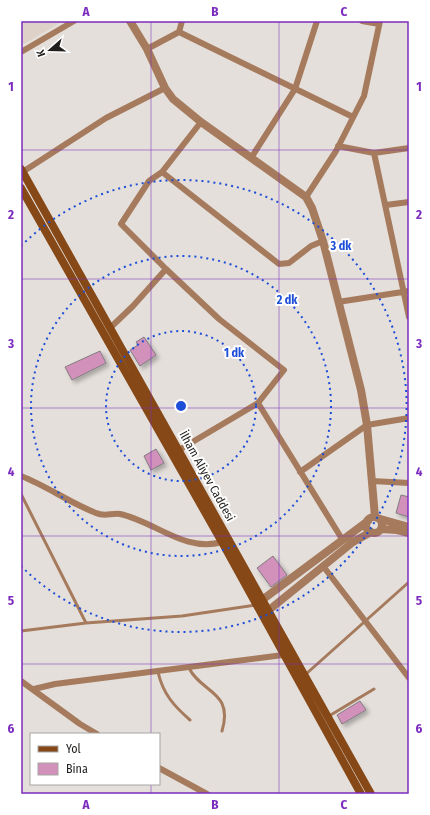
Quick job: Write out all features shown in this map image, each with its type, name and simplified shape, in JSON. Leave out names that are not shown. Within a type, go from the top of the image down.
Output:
[{"type":"main road","name":"İlham Aliyev Caddesi","points":[[22,172],[179,450],[265,613],[304,676],[371,794]]},
{"type":"main road","name":"İlham Aliyev Caddesi","points":[[21,188],[222,542],[259,602]]},
{"type":"main road","name":"İlham Aliyev Caddesi","points":[[265,613],[283,655],[361,794]]},
{"type":"street","points":[[21,44],[23,51],[74,21]]},
{"type":"street","points":[[130,21],[147,49],[165,88],[173,99],[201,122],[306,197],[312,208],[323,241],[360,390],[367,426],[372,481],[373,519],[367,528],[372,532]]},
{"type":"street","points":[[180,32],[182,21]]},
{"type":"street","points":[[250,158],[295,89],[317,21]]},
{"type":"street","points":[[306,197],[338,146],[364,96],[380,23],[362,21]]},
{"type":"street","points":[[147,49],[180,32]]},
{"type":"street","points":[[180,32],[353,117]]},
{"type":"street","points":[[22,172],[106,118],[165,88]]},
{"type":"street","points":[[179,450],[258,403],[284,370],[219,319],[166,270],[121,224],[149,181],[162,172],[201,122]]},
{"type":"street","points":[[338,146],[374,154],[409,148]]},
{"type":"street","points":[[374,154],[407,291],[409,317]]},
{"type":"street","points":[[162,172],[279,264],[289,263],[311,246],[323,241]]},
{"type":"street","points":[[386,205],[409,202]]},
{"type":"street","points":[[110,328],[133,306],[166,270]]},
{"type":"street","points":[[338,302],[407,291]]},
{"type":"street","points":[[258,403],[342,539]]},
{"type":"street","points":[[300,472],[367,426],[409,418]]},
{"type":"street","points":[[21,476],[100,515],[120,514],[182,539],[204,545],[222,542]]},
{"type":"street","points":[[372,481],[409,483]]},
{"type":"street","points":[[373,519],[381,521],[381,529]]},
{"type":"street","points":[[259,602],[342,539],[373,519],[409,527]]},
{"type":"street","points":[[265,613],[353,542],[372,532],[378,532],[381,529],[397,530],[409,533]]},
{"type":"street","points":[[323,566],[409,678]]},
{"type":"street","points":[[34,689],[55,684],[283,655]]},
{"type":"street","points":[[21,680],[80,724],[95,733]]},
{"type":"street","points":[[160,769],[206,794]]},
{"type":"lane","points":[[21,494],[86,623]]},
{"type":"lane","points":[[304,676],[409,582]]},
{"type":"lane","points":[[21,631],[86,623],[182,616],[259,602]]},
{"type":"lane","points":[[189,668],[222,704],[225,718],[222,731]]},
{"type":"lane","points":[[158,672],[167,696],[190,720]]},
{"type":"lane","points":[[328,717],[374,689]]},
{"type":"shaded area","points":[[21,21],[63,21],[24,44],[21,39]]},
{"type":"building","points":[[144,337],[156,355],[140,366],[130,350],[138,345],[136,342]]},
{"type":"building","points":[[100,351],[106,363],[72,380],[65,367]]},
{"type":"building","points":[[156,449],[164,463],[151,470],[144,456]]},
{"type":"building","points":[[401,495],[409,497],[409,517],[396,513]]},
{"type":"building","points":[[273,556],[287,575],[271,587],[257,568]]},
{"type":"building","points":[[360,701],[366,710],[342,724],[337,715]]}]
